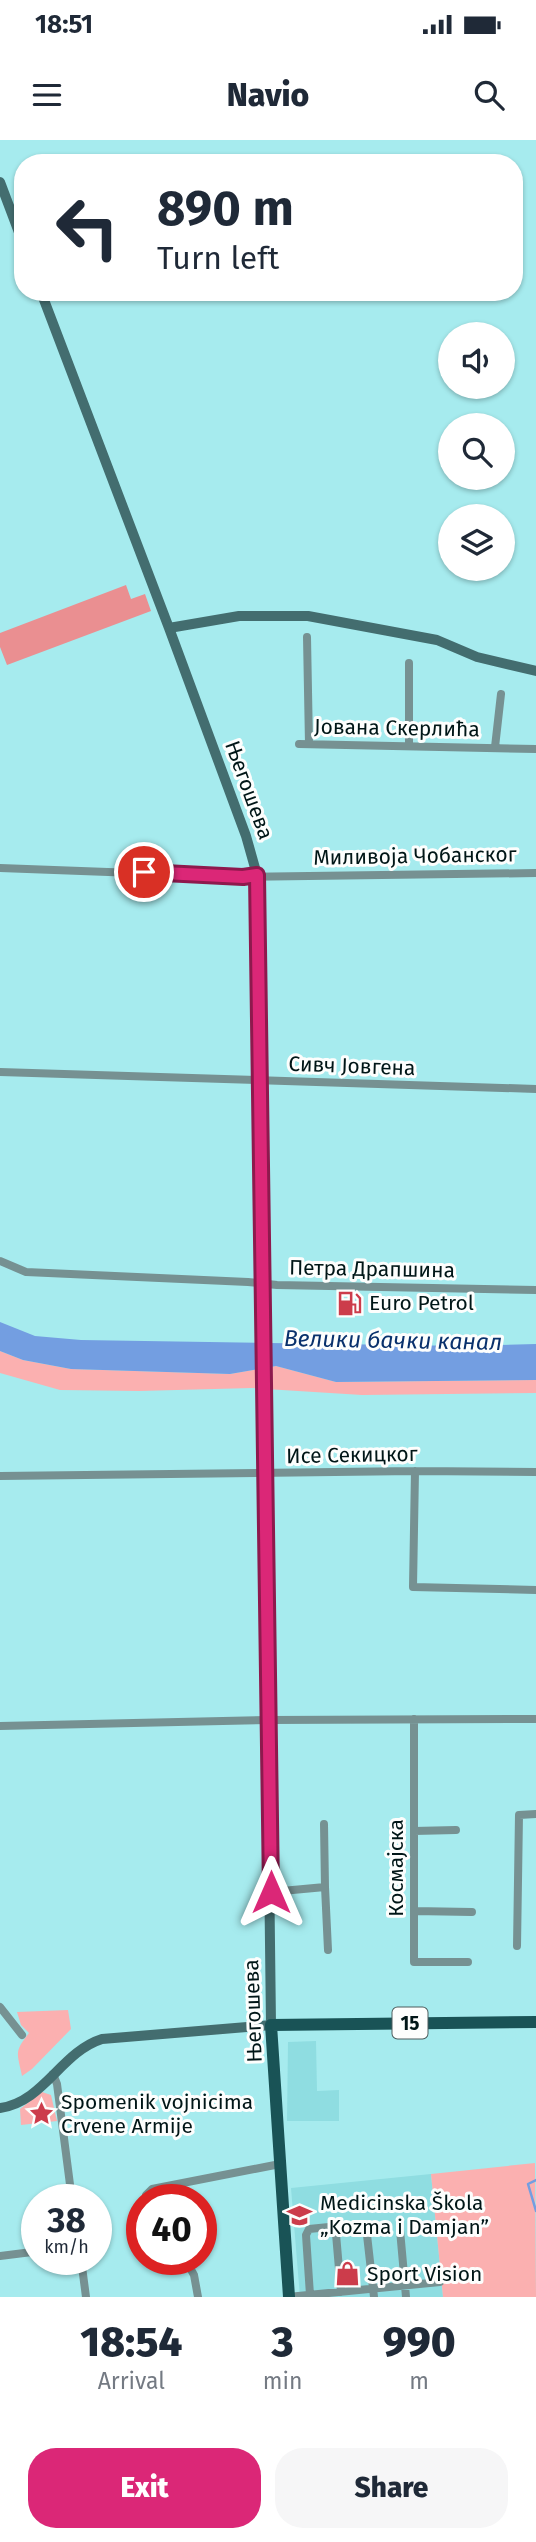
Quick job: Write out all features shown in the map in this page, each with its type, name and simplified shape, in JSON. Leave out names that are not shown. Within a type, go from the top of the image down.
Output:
[{"type":"main road","name":"15","points":[[271,2025],[536,2023]]},
{"type":"main road","name":"Његошева","points":[[271,2025],[289,2297]]},
{"type":"street","points":[[0,182],[14,219]]},
{"type":"street","name":"Његошева","points":[[44,301],[169,628],[246,836],[257,875],[264,1475],[270,1720],[271,2025]]},
{"type":"street","points":[[169,628],[239,616],[308,616],[437,640],[477,657],[536,671]]},
{"type":"street","points":[[307,637],[309,744]]},
{"type":"street","points":[[409,663],[409,746]]},
{"type":"street","name":"Јована Скерлића","points":[[495,747],[500,694]]},
{"type":"street","name":"Јована Скерлића","points":[[299,744],[536,749]]},
{"type":"street","name":"Миливоја Чобанског","points":[[0,868],[243,877],[536,873]]},
{"type":"street","name":"Сивч Јовгена","points":[[0,1072],[536,1088]]},
{"type":"street","name":"Петра Драпшина","points":[[0,1261],[26,1272],[262,1284],[536,1290]]},
{"type":"street","points":[[415,1471],[413,1587],[536,1590]]},
{"type":"street","name":"Исе Секицког","points":[[0,1476],[536,1472]]},
{"type":"street","name":"Космајска","points":[[414,1719],[414,1962],[468,1962]]},
{"type":"street","points":[[0,1726],[270,1720],[536,1719]]},
{"type":"street","points":[[517,1946],[519,1815],[536,1814]]},
{"type":"street","points":[[324,1824],[328,1950]]},
{"type":"street","points":[[414,1831],[456,1830]]},
{"type":"street","points":[[271,1892],[325,1887]]},
{"type":"street","points":[[414,1912],[472,1912]]},
{"type":"street","points":[[0,2007],[22,2035]]},
{"type":"street","points":[[0,2108],[23,2101],[82,2048],[102,2039],[271,2025]]},
{"type":"street","points":[[53,2074],[57,2084],[70,2184]]},
{"type":"street","points":[[178,2184],[280,2164]]},
{"type":"street","points":[[310,2295],[306,2235],[309,2229],[329,2227],[335,2231],[341,2292]]},
{"type":"street","points":[[400,2230],[406,2297]]},
{"type":"street","points":[[367,2235],[373,2293]]},
{"type":"street","points":[[285,2250],[306,2248]]},
{"type":"street","points":[[0,2256],[21,2253]]},
{"type":"street","points":[[83,2275],[86,2297]]},
{"type":"street","points":[[194,2275],[198,2297]]},
{"type":"street","points":[[289,2297],[341,2292],[373,2293],[440,2282]]},
{"type":"shaded area","points":[[126,585],[131,599],[145,594],[151,611],[7,665],[0,647],[0,633]]},
{"type":"shaded area","points":[[0,1322],[35,1336],[81,1340],[464,1346],[536,1344],[536,1380],[336,1382],[276,1366],[230,1374],[71,1369],[23,1360],[0,1351]]},
{"type":"shaded area","points":[[0,1351],[23,1360],[71,1369],[230,1374],[276,1366],[336,1382],[536,1380],[536,1393],[362,1395],[252,1388],[60,1390],[0,1373]]},
{"type":"shaded area","points":[[68,2010],[71,2029],[22,2076],[18,2053],[29,2033],[21,2025],[17,2012]]},
{"type":"shaded area","points":[[316,2041],[317,2091],[339,2090],[339,2121],[287,2121],[288,2042]]},
{"type":"shaded area","points":[[42,2092],[51,2095],[57,2121],[21,2125],[20,2109]]},
{"type":"shaded area","points":[[535,2163],[536,2297],[443,2297],[431,2174]]},
{"type":"shaded area","points":[[431,2174],[443,2297],[300,2297],[291,2188]]},
{"type":"waterway","points":[[536,2180],[528,2184],[536,2211]]},
{"type":"place","name":"Euro Petrol","points":[[349,1303]]},
{"type":"place","name":"Spomenik vojnicima Crvene Armije","points":[[41,2114]]},
{"type":"place","name":"Medicinska Škola „Kozma i Damjan”","points":[[300,2215]]},
{"type":"place","name":"Sport Vision","points":[[347,2274]]},
{"type":"route","points":[[144,872],[243,877],[257,875],[271,1892]]},
{"type":"water label","name":"Велики бачки канал","points":[[393,1340]]}]
